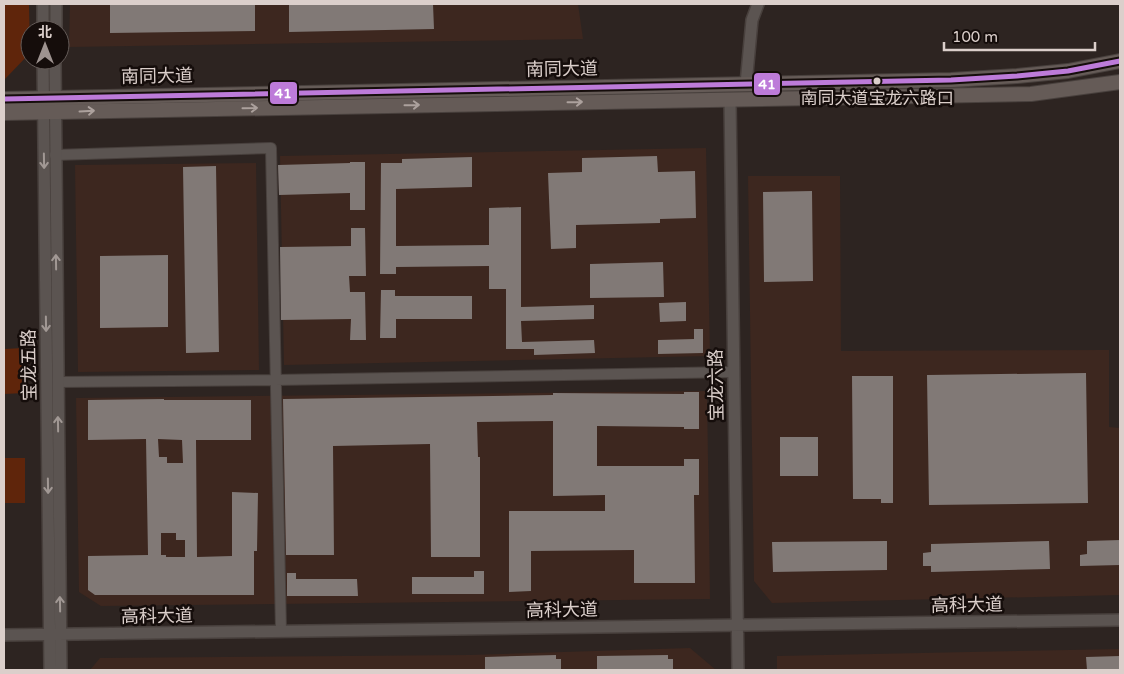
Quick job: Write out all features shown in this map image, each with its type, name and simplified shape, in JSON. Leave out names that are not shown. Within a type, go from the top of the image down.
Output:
[{"type":"main road","name":"南同大道","points":[[4,113],[49,106],[92,96],[950,80],[1068,71],[1120,61]]},
{"type":"main road","name":"南同大道","points":[[4,99],[92,110],[1031,94],[1120,82]]},
{"type":"street","points":[[43,4],[43,20]]},
{"type":"street","points":[[56,4],[56,20]]},
{"type":"street","points":[[746,84],[749,39],[752,20],[758,4]]},
{"type":"street","name":"宝龙五路","points":[[44,70],[55,156],[58,382],[55,635],[50,670]]},
{"type":"street","name":"宝龙五路","points":[[54,70],[49,106],[55,635],[61,670]]},
{"type":"street","name":"宝龙六路","points":[[730,100],[738,670]]},
{"type":"street","points":[[55,156],[271,148],[281,631]]},
{"type":"street","points":[[58,382],[734,372]]},
{"type":"street","name":"高科大道","points":[[4,636],[1120,620]]},
{"type":"shaded area","points":[[4,4],[29,4],[29,20],[20,20],[20,63],[5,79]]},
{"type":"shaded area","points":[[70,4],[578,4],[583,39],[70,47]]},
{"type":"shaded area","points":[[706,148],[710,356],[284,365],[280,156]]},
{"type":"shaded area","points":[[256,163],[259,370],[78,372],[75,165]]},
{"type":"shaded area","points":[[748,176],[840,176],[841,351],[1109,350],[1109,427],[1120,428],[1120,595],[772,603],[754,581]]},
{"type":"shaded area","points":[[23,348],[24,393],[4,394],[4,349]]},
{"type":"shaded area","points":[[707,391],[710,599],[101,606],[79,592],[76,398]]},
{"type":"shaded area","points":[[4,458],[25,458],[25,503],[4,503]]},
{"type":"shaded area","points":[[690,648],[716,670],[90,670],[100,658],[470,655]]},
{"type":"shaded area","points":[[1120,649],[1120,670],[777,670],[777,656]]},
{"type":"building","points":[[110,4],[255,4],[255,31],[110,33]]},
{"type":"building","points":[[289,4],[433,4],[434,29],[289,32]]},
{"type":"building","points":[[657,156],[658,172],[695,171],[696,218],[660,219],[660,223],[576,225],[576,248],[551,249],[548,173],[582,172],[582,158]]},
{"type":"building","points":[[472,157],[472,187],[396,189],[396,246],[489,245],[489,208],[521,207],[521,307],[594,305],[594,319],[521,321],[522,342],[594,340],[595,353],[534,355],[534,349],[506,349],[506,289],[489,289],[489,266],[396,267],[396,274],[380,274],[381,163],[402,163],[402,159]]},
{"type":"building","points":[[365,162],[365,210],[350,210],[350,193],[279,195],[278,165]]},
{"type":"building","points":[[216,166],[219,352],[186,353],[183,167]]},
{"type":"building","points":[[812,191],[813,281],[764,282],[763,192]]},
{"type":"building","points":[[351,228],[365,228],[366,276],[349,276],[350,292],[365,292],[366,340],[350,340],[351,319],[281,320],[280,247],[351,246]]},
{"type":"building","points":[[168,255],[168,327],[100,328],[100,256]]},
{"type":"building","points":[[663,262],[664,297],[590,298],[590,264]]},
{"type":"building","points":[[381,290],[395,290],[395,296],[472,296],[472,319],[396,319],[396,338],[380,338]]},
{"type":"building","points":[[686,302],[686,321],[660,322],[659,303]]},
{"type":"building","points":[[694,329],[703,329],[703,353],[658,354],[658,340],[694,339]]},
{"type":"building","points":[[1086,373],[1088,503],[929,505],[927,375]]},
{"type":"building","points":[[852,376],[893,376],[893,503],[881,503],[881,499],[853,499]]},
{"type":"building","points":[[684,392],[699,392],[699,429],[684,429],[684,427],[597,426],[597,466],[684,466],[684,459],[699,459],[699,495],[694,495],[695,583],[634,583],[634,550],[531,551],[531,591],[509,592],[509,511],[605,511],[605,495],[553,496],[553,421],[477,422],[478,457],[480,457],[480,557],[431,557],[430,444],[333,446],[334,555],[286,555],[283,399],[553,395],[553,393],[684,394]]},
{"type":"building","points":[[88,400],[251,400],[251,440],[196,440],[197,557],[232,556],[232,492],[258,493],[257,551],[254,551],[254,595],[95,595],[88,590],[88,556],[148,555],[146,439],[88,440]],"holes":[[[158,439],[182,440],[183,463],[167,463],[167,457],[159,457]],[[161,533],[176,533],[176,540],[185,540],[185,557],[166,557],[166,555],[161,555]]]},
{"type":"building","points":[[780,437],[818,437],[818,476],[780,476]]},
{"type":"building","points":[[1120,540],[1120,565],[1080,566],[1080,555],[1087,554],[1087,541]]},
{"type":"building","points":[[887,541],[887,570],[773,572],[772,542]]},
{"type":"building","points":[[1049,541],[1050,569],[931,572],[931,566],[923,566],[923,553],[931,552],[931,544]]},
{"type":"building","points":[[474,571],[484,571],[484,594],[412,594],[412,577],[474,577]]},
{"type":"building","points":[[287,573],[296,573],[296,579],[357,579],[358,596],[287,596]]},
{"type":"building","points":[[556,655],[556,659],[561,659],[561,670],[485,670],[485,657]]},
{"type":"building","points":[[668,655],[668,659],[673,659],[673,670],[597,670],[597,656]]},
{"type":"building","points":[[1120,656],[1120,670],[1087,670],[1086,657]]},
{"type":"transit line","name":"41","points":[[4,99],[951,80],[1068,71],[1120,61]]},
{"type":"place","name":"南同大道宝龙六路口","points":[[877,81]]}]
